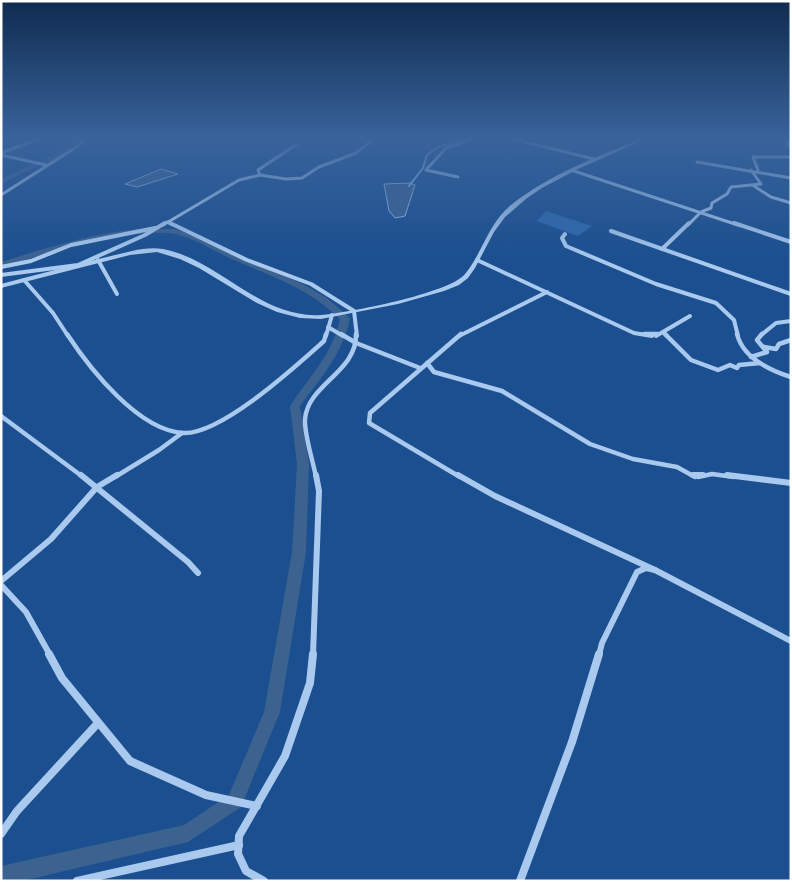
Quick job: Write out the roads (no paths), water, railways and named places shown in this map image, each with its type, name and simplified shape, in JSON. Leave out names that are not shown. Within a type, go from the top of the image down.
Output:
[{"type":"street","points":[[1,195],[26,178]]},
{"type":"street","points":[[1,276],[14,272],[78,265],[145,235],[239,180],[247,178]]},
{"type":"street","points":[[281,178],[299,178]]},
{"type":"street","points":[[1,286],[98,260],[147,250],[174,254],[280,310],[310,317],[352,312],[440,291],[459,284],[465,279],[477,260],[495,224],[511,208],[530,194],[560,178]]},
{"type":"street","points":[[596,178],[791,242]]},
{"type":"street","points":[[662,249],[701,212],[711,208],[712,203],[727,194],[731,188],[761,184],[755,178]]},
{"type":"street","points":[[754,186],[771,197],[791,203]]},
{"type":"street","points":[[166,222],[246,260],[310,284],[352,312],[356,343],[337,375],[314,398],[306,412],[305,420],[319,491],[318,568],[310,684],[285,756],[247,819],[239,836],[238,854],[246,871],[264,881]]},
{"type":"street","points":[[1,267],[31,261],[72,245],[158,227]]},
{"type":"street","points":[[611,231],[791,294]]},
{"type":"street","points":[[565,234],[562,238],[566,246],[656,284],[716,303],[734,320],[740,345],[751,357],[791,378]]},
{"type":"street","points":[[98,260],[117,294]]},
{"type":"street","points":[[477,260],[509,273],[634,333],[647,336],[663,332],[690,316]]},
{"type":"street","points":[[24,280],[53,313],[89,367],[118,398],[160,427],[182,433],[194,432],[225,419],[277,382],[324,341],[332,315]]},
{"type":"street","points":[[547,292],[461,334],[370,412],[370,423],[378,430],[495,496],[655,570],[791,641]]},
{"type":"street","points":[[751,357],[767,352],[756,340],[760,335],[774,324],[784,320],[791,321]]},
{"type":"street","points":[[328,327],[356,343],[420,368]]},
{"type":"street","points":[[663,332],[691,360],[718,370],[730,366],[737,368],[739,365],[760,363]]},
{"type":"street","points":[[763,347],[776,349],[779,344],[791,340]]},
{"type":"street","points":[[427,363],[434,372],[502,391],[590,444],[617,454],[677,467],[696,477],[710,473],[754,480],[791,483]]},
{"type":"street","points":[[1,416],[96,487],[188,562],[198,573]]},
{"type":"street","points":[[1,581],[51,539],[96,487],[159,450],[182,433]]},
{"type":"street","points":[[520,881],[572,742],[593,680],[602,643],[637,572],[646,568],[655,570]]},
{"type":"street","points":[[1,585],[26,612],[62,678],[130,761],[206,795],[256,806]]},
{"type":"street","points":[[1,834],[17,811],[98,723]]},
{"type":"street","points":[[77,881],[238,845]]},
{"type":"waterway","points":[[1,182],[9,178]]},
{"type":"waterway","points":[[409,186],[415,178]]},
{"type":"waterway","points":[[1,265],[78,241],[117,233],[137,231],[181,233],[241,261],[276,274],[312,292],[335,308],[345,318],[338,342],[326,365],[295,406],[303,464],[299,552],[272,712],[235,801],[188,833],[1,876]]}]
